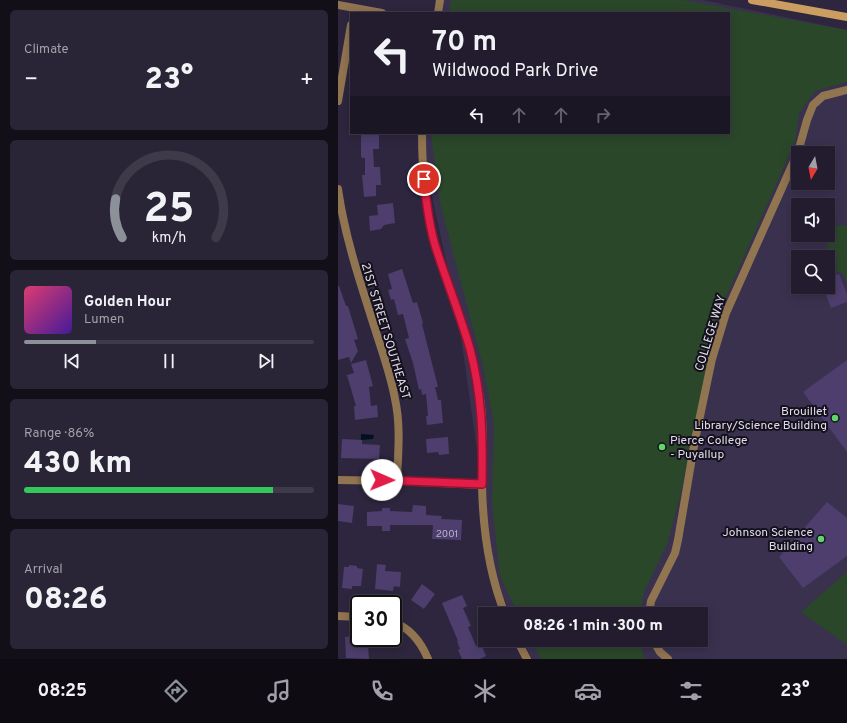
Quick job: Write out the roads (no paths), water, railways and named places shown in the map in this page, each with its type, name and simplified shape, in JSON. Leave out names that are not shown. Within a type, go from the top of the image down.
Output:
[{"type":"main road","points":[[752,0],[847,17]]},
{"type":"street","points":[[438,12],[440,0]]},
{"type":"street","points":[[338,5],[354,10],[373,12]]},
{"type":"street","points":[[338,101],[350,31]]},
{"type":"street","name":"COLLEGE WAY","points":[[650,607],[651,601],[675,553],[681,529],[694,445],[712,359],[726,313],[798,152],[813,105],[823,96],[847,90]]},
{"type":"street","points":[[422,134],[423,170],[432,230],[469,348],[480,398],[484,520],[487,545],[494,578],[503,607]]},
{"type":"street","name":"21ST STREET SOUTHEAST","points":[[338,189],[350,252],[388,370],[396,401],[398,432],[397,481]]},
{"type":"street","points":[[338,480],[482,484]]},
{"type":"street","points":[[338,616],[350,617]]},
{"type":"street","points":[[402,626],[415,636],[428,659]]},
{"type":"street","points":[[521,647],[527,659]]},
{"type":"street","points":[[657,647],[660,652],[668,659]]},
{"type":"water","points":[[361,434],[374,435],[373,439],[361,440]]},
{"type":"place","name":"Brouillet Library/Science Building","points":[[835,418]]},
{"type":"place","name":"Pierce College - Puyallup","points":[[662,447]]},
{"type":"place","name":"Johnson Science Building","points":[[821,539]]}]
